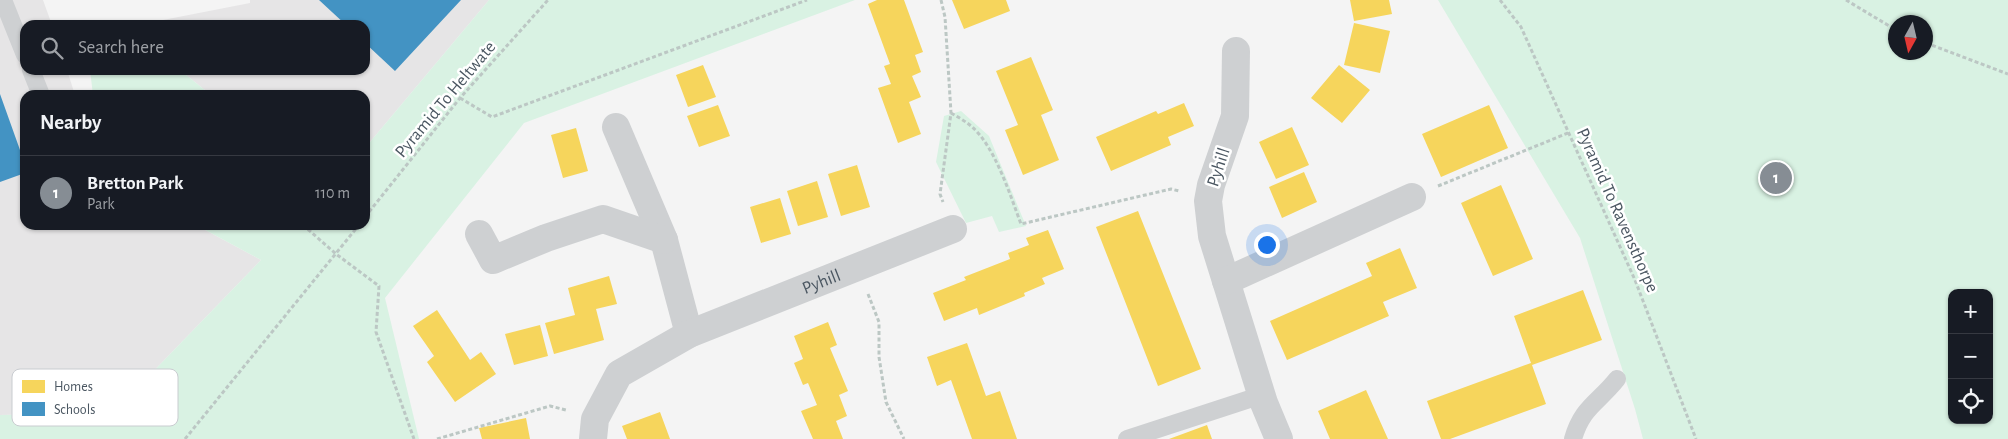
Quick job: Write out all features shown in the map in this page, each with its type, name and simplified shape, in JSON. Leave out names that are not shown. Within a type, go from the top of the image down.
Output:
[{"type":"street","name":"Pyhill","points":[[1236,51],[1235,116],[1211,186],[1208,201],[1212,236],[1262,395],[1279,439]]},
{"type":"street","points":[[616,126],[664,240],[689,334]]},
{"type":"street","points":[[1226,281],[1412,197]]},
{"type":"street","points":[[478,234],[493,260],[546,238],[603,219],[664,240]]},
{"type":"street","name":"Pyhill","points":[[594,429],[619,374],[689,334],[952,229]]},
{"type":"lane","points":[[3,0],[20,42]]},
{"type":"lane","points":[[33,75],[39,90]]},
{"type":"lane","points":[[1573,439],[1576,426],[1587,409],[1607,392],[1618,379]]},
{"type":"lane","points":[[1127,439],[1262,395]]},
{"type":"path","name":"Pyramid To Heltwate","points":[[370,212],[460,98],[548,0]]},
{"type":"path","points":[[460,98],[492,117],[808,0]]},
{"type":"path","points":[[941,0],[945,17],[951,113],[940,194],[952,229]]},
{"type":"path","name":"Pyramid To Ravensthorpe","points":[[1500,0],[1520,27],[1635,280],[1696,439]]},
{"type":"path","points":[[1846,0],[1888,25]]},
{"type":"path","points":[[1933,46],[2008,74]]},
{"type":"path","points":[[951,113],[972,126],[984,142],[998,166],[1022,224],[1171,189],[1208,201]]},
{"type":"path","points":[[1412,197],[1568,132]]},
{"type":"path","points":[[309,230],[336,254],[379,286],[376,332],[414,439]]},
{"type":"path","points":[[185,439],[355,230]]},
{"type":"path","points":[[857,267],[878,322],[879,357],[886,402],[904,439]]},
{"type":"path","points":[[437,439],[550,406],[594,429]]},
{"type":"shaded area","points":[[0,0],[43,0],[50,20],[20,20],[20,75],[69,75],[73,90],[20,90],[20,230],[205,230],[261,260],[156,369],[12,369],[12,415],[0,415]]},
{"type":"shaded area","points":[[250,0],[489,0],[370,142],[370,90],[205,90],[186,75],[370,75],[370,20],[163,20],[250,3]]},
{"type":"green space","points":[[489,0],[855,0],[524,123],[385,298],[419,439],[0,439],[0,415],[12,415],[12,426],[178,426],[178,369],[156,369],[261,260],[205,230],[370,230],[370,142]]},
{"type":"green space","points":[[1438,0],[2008,0],[2008,439],[1643,439],[1580,238]]},
{"type":"green space","points":[[91,75],[186,75],[205,90],[92,90]]},
{"type":"green space","points":[[961,111],[989,136],[1026,226],[999,232],[992,216],[966,223],[936,162],[944,116]]},
{"type":"building: Homes","points":[[877,0],[904,0],[923,52],[915,55],[921,72],[912,76],[921,97],[909,102],[921,134],[898,143],[878,88],[891,84],[884,66],[890,64],[868,4]]},
{"type":"building: Homes","points":[[952,0],[1006,0],[1010,11],[964,29]]},
{"type":"building: Homes","points":[[1350,0],[1389,0],[1392,14],[1354,21]]},
{"type":"building: Homes","points":[[1354,23],[1390,31],[1380,73],[1344,65]]},
{"type":"building: Homes","points":[[1031,57],[1053,110],[1041,115],[1059,160],[1023,175],[1005,130],[1018,125],[996,71]]},
{"type":"building: Homes","points":[[703,65],[716,97],[688,107],[676,75]]},
{"type":"building: Homes","points":[[1339,65],[1370,90],[1342,123],[1311,98]]},
{"type":"building: Homes","points":[[1184,103],[1194,126],[1168,137],[1171,145],[1111,171],[1096,137],[1156,111],[1158,114]]},
{"type":"building: Homes","points":[[718,105],[730,136],[699,147],[687,116]]},
{"type":"building: Homes","points":[[1489,105],[1508,148],[1441,177],[1422,134]]},
{"type":"building: Homes","points":[[1292,127],[1309,165],[1276,179],[1259,142]]},
{"type":"building: Homes","points":[[576,128],[588,171],[563,178],[551,135]]},
{"type":"building: Homes","points":[[857,165],[870,207],[841,216],[828,174]]},
{"type":"building: Homes","points":[[1304,172],[1317,202],[1282,218],[1269,187]]},
{"type":"building: Homes","points":[[817,181],[828,217],[798,226],[787,191]]},
{"type":"building: Homes","points":[[1501,185],[1533,259],[1493,276],[1461,203]]},
{"type":"building: Homes","points":[[780,198],[791,234],[761,243],[750,207]]},
{"type":"building: Homes","points":[[1138,211],[1201,369],[1158,386],[1096,227]]},
{"type":"building: Homes","points":[[1048,230],[1064,269],[1042,278],[1045,284],[1024,293],[1025,296],[979,315],[977,308],[944,321],[933,293],[966,280],[964,277],[1010,259],[1008,253],[1029,245],[1026,238]]},
{"type":"building: Homes","points":[[1400,248],[1417,288],[1383,302],[1389,316],[1287,360],[1270,321],[1372,276],[1366,263]]},
{"type":"building: Homes","points":[[609,276],[617,304],[596,309],[604,340],[554,354],[545,323],[575,315],[568,288]]},
{"type":"building: Homes","points":[[1583,290],[1602,340],[1532,365],[1546,404],[1450,439],[1441,439],[1427,401],[1531,363],[1514,316]]},
{"type":"building: Homes","points":[[437,310],[470,360],[481,352],[496,374],[455,402],[427,362],[434,356],[413,326]]},
{"type":"building: Homes","points":[[828,322],[837,345],[830,348],[848,391],[839,395],[847,416],[836,421],[843,439],[813,439],[801,411],[817,405],[808,383],[803,385],[794,363],[803,359],[794,336]]},
{"type":"building: Homes","points":[[540,325],[548,356],[514,365],[505,334]]},
{"type":"building: Homes","points":[[967,343],[986,396],[1000,391],[1017,439],[972,439],[951,380],[937,386],[927,357]]},
{"type":"building: Homes","points":[[1366,390],[1388,439],[1330,439],[1318,411]]},
{"type":"building: Homes","points":[[660,412],[670,439],[627,439],[622,426]]},
{"type":"building: Homes","points":[[526,418],[530,439],[482,439],[479,428]]},
{"type":"building: Homes","points":[[1207,425],[1212,439],[1169,439]]},
{"type":"building: Schools","points":[[319,0],[461,0],[395,71],[370,48],[370,20],[341,20]]},
{"type":"building: Schools","points":[[0,94],[20,150],[20,175],[0,182]]},
{"type":"place","name":"Bretton Park","points":[[1776,178]]}]
